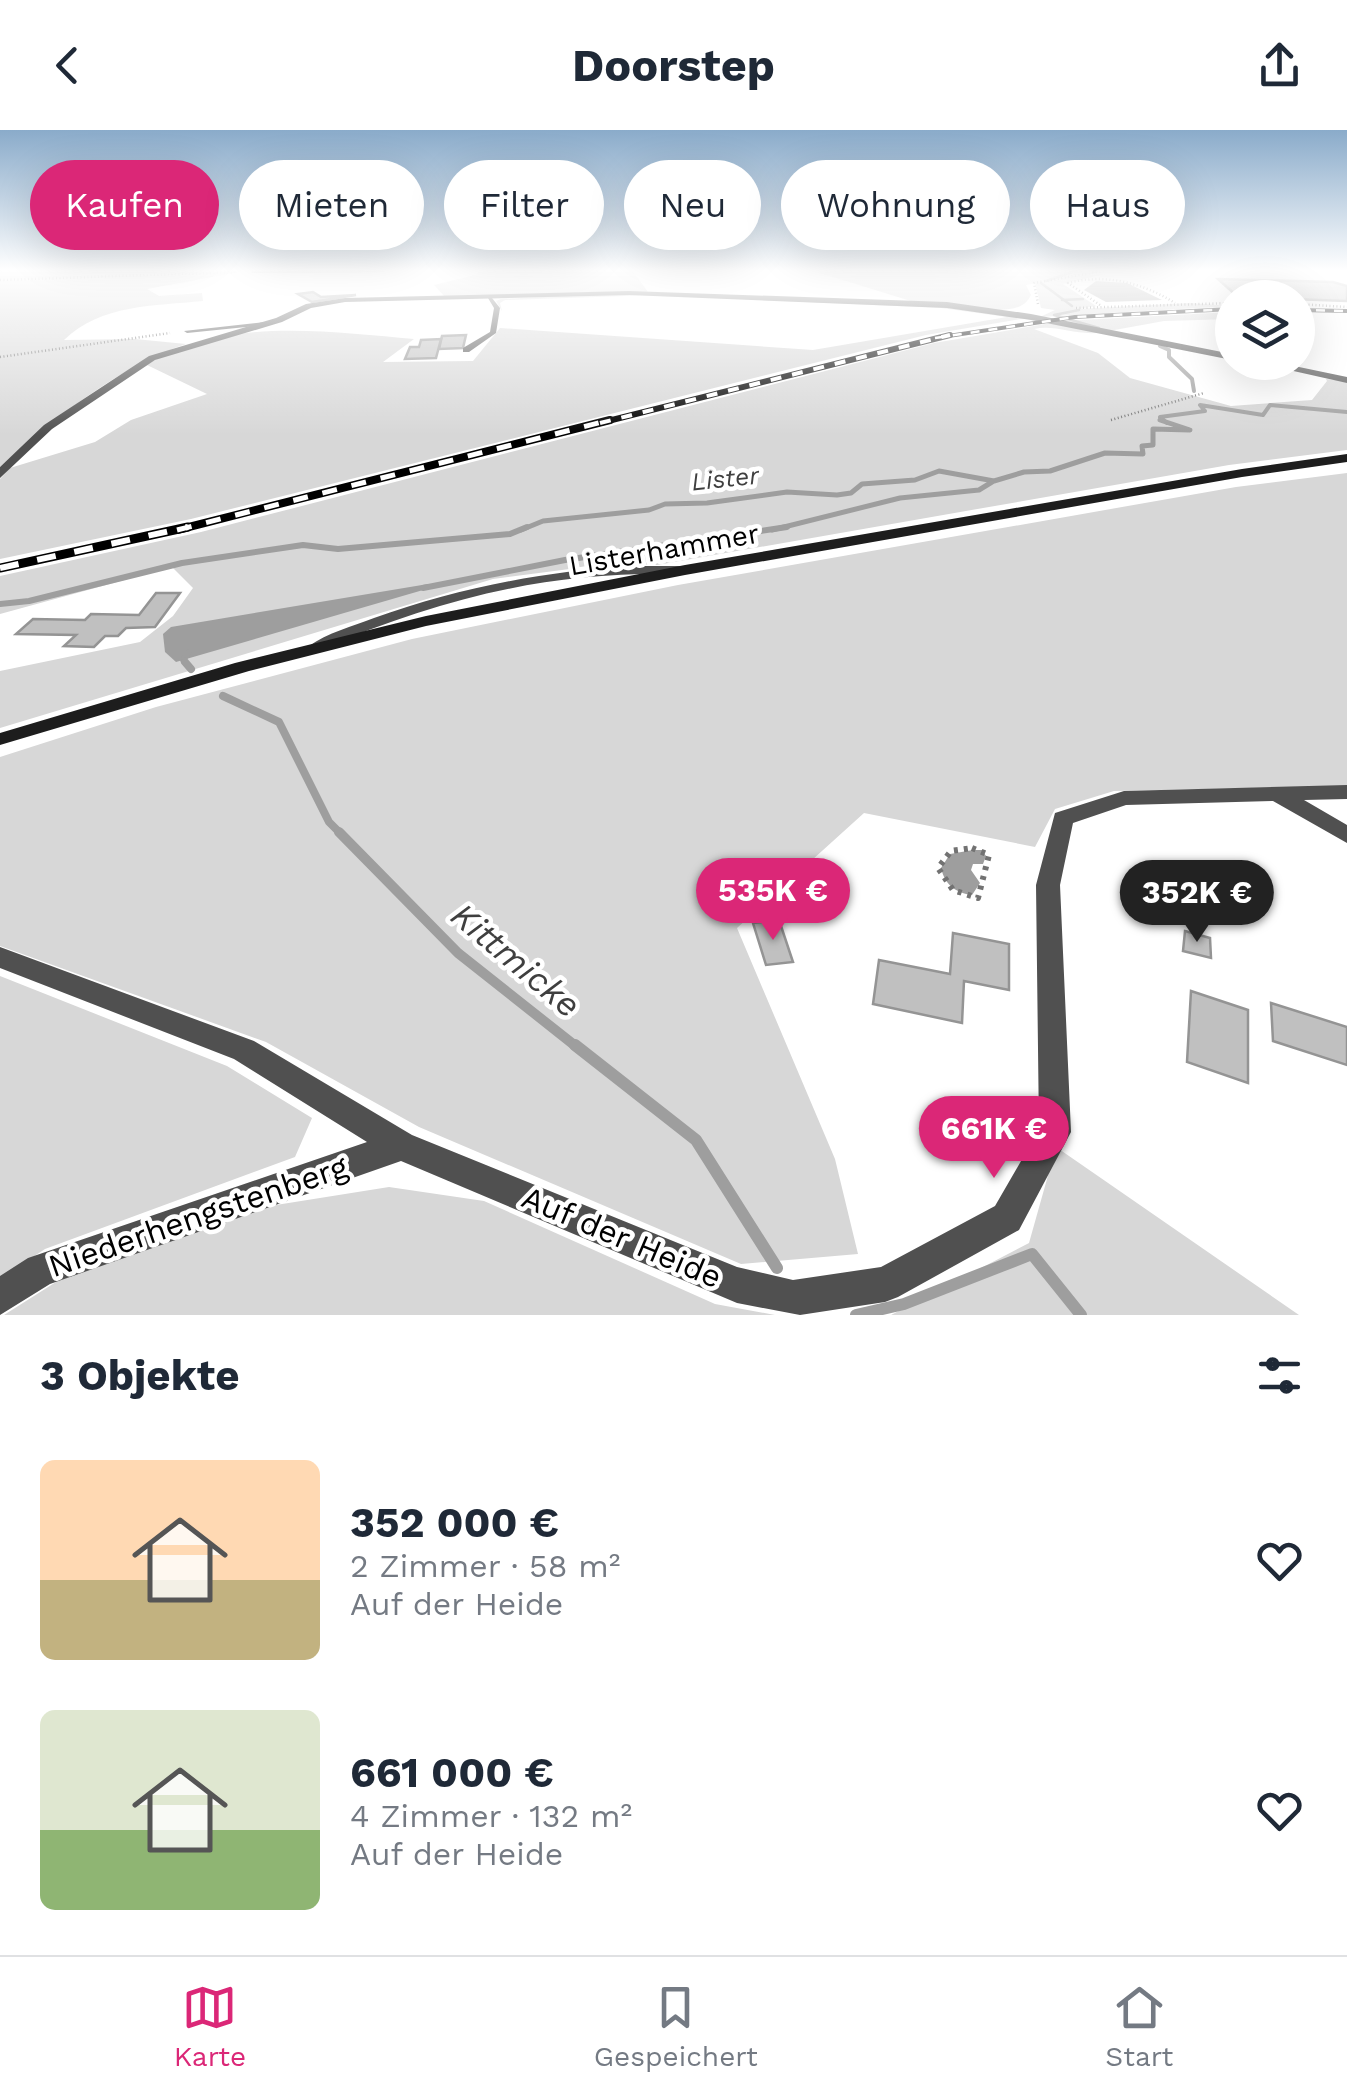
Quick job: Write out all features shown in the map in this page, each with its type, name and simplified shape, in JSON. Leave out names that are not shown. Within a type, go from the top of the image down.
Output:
[{"type":"main road","name":"Listerhammer","points":[[0,739],[306,650],[426,620],[685,570],[1256,470],[1347,458]]},
{"type":"street","points":[[0,474],[48,427],[152,358],[264,324]]},
{"type":"street","points":[[1083,324],[1215,353]]},
{"type":"street","points":[[1315,374],[1347,380]]},
{"type":"street","points":[[1275,793],[1347,792]]},
{"type":"street","points":[[1275,793],[1347,835]]},
{"type":"street","name":"Auf der Heide","points":[[0,957],[244,1050],[401,1146],[737,1285],[792,1298],[885,1284],[1008,1218],[1055,1132],[1048,885],[1063,818],[1124,798],[1275,793]]},
{"type":"street","name":"Niederhengstenberg","points":[[0,1297],[40,1270],[401,1146]]},
{"type":"lane","points":[[187,331],[262,324]]},
{"type":"lane","points":[[466,350],[492,333],[494,324]]},
{"type":"path","points":[[0,358],[187,331]]},
{"type":"path","points":[[1111,420],[1204,393]]},
{"type":"path","points":[[951,851],[987,851],[978,898],[957,895],[942,880],[938,868],[951,851]]},
{"type":"shaded area","points":[[0,324],[85,324],[64,340],[135,339],[186,344],[137,366],[87,396],[0,467]]},
{"type":"shaded area","points":[[964,324],[990,324],[926,335],[191,519],[0,559],[0,479],[10,468],[95,442],[131,420],[207,394],[147,365],[209,339],[242,333],[312,331],[414,339],[383,362],[473,361],[500,328],[813,350]]},
{"type":"shaded area","points":[[1043,324],[1103,332],[1034,329],[1098,353],[1130,378],[1231,406],[1312,400],[1326,379],[1347,381],[1347,450],[1229,465],[657,565],[616,563],[493,579],[0,728],[0,671],[140,642],[173,616],[193,588],[172,567],[0,614],[0,576],[201,532],[934,343]]},
{"type":"shaded area","points":[[1077,324],[1146,324],[1109,331]]},
{"type":"shaded area","points":[[1347,473],[1347,786],[1114,791],[1055,809],[1035,847],[864,813],[737,928],[835,1159],[858,1254],[741,1264],[419,1127],[266,1042],[0,946],[0,757],[156,707],[412,639],[678,585],[1236,487]]},
{"type":"shaded area","points":[[428,584],[430,588],[176,662],[165,652],[163,634],[171,627]]},
{"type":"shaded area","points":[[982,850],[986,856],[983,864],[973,864],[971,870],[980,883],[972,895],[952,887],[941,868],[950,854]]},
{"type":"shaded area","points":[[0,976],[227,1066],[312,1118],[295,1157],[45,1249],[0,1279]]},
{"type":"shaded area","points":[[1056,1147],[1299,1315],[891,1315],[1029,1243]]},
{"type":"shaded area","points":[[389,1187],[484,1201],[715,1304],[775,1315],[4,1315],[56,1282],[219,1214]]},
{"type":"building","points":[[466,335],[463,348],[439,349],[442,336]]},
{"type":"building","points":[[441,339],[436,358],[405,359],[410,347],[419,347],[421,340]]},
{"type":"building","points":[[156,593],[180,593],[155,627],[126,628],[118,636],[105,636],[94,647],[64,646],[76,635],[16,634],[33,619],[139,615]]},
{"type":"building","points":[[779,920],[793,962],[766,965],[753,923]]},
{"type":"building","points":[[1185,931],[1210,938],[1211,958],[1183,951]]},
{"type":"building","points":[[953,933],[1009,944],[1009,990],[964,981],[962,1023],[873,1004],[879,960],[950,974]]},
{"type":"building","points":[[1191,991],[1248,1010],[1248,1083],[1187,1062]]},
{"type":"building","points":[[1271,1003],[1347,1027],[1347,1065],[1273,1041]]},
{"type":"waterway","points":[[1086,324],[1099,328]]},
{"type":"waterway","points":[[1160,346],[1169,350],[1169,357],[1192,379],[1194,391]]},
{"type":"waterway","name":"Lister","points":[[1166,422],[1160,417],[1205,411],[1200,405],[1263,415],[1270,405],[1347,412]]},
{"type":"waterway","name":"Lister","points":[[1160,420],[1166,422]]},
{"type":"waterway","name":"Lister","points":[[521,530],[543,521],[649,510],[665,504],[707,503],[787,492],[837,495],[851,493],[862,484],[915,480],[939,471],[994,481],[1024,472],[1050,471],[1105,453],[1143,454],[1142,446],[1153,445],[1153,429],[1190,430],[1166,422]]},
{"type":"waterway","points":[[780,528],[900,498],[979,490],[992,482]]},
{"type":"waterway","name":"Lister","points":[[0,604],[29,601],[182,563],[303,545],[338,549],[510,534],[527,527]]},
{"type":"waterway","points":[[780,528],[787,527]]},
{"type":"waterway","points":[[423,588],[565,560],[780,528]]},
{"type":"waterway","points":[[772,530],[780,528]]},
{"type":"waterway","name":"Kittmicke","points":[[187,665],[183,660],[188,653]]},
{"type":"waterway","name":"Kittmicke","points":[[185,662],[191,669]]},
{"type":"waterway","name":"Kittmicke","points":[[223,696],[279,722],[329,822],[339,832]]},
{"type":"waterway","name":"Kittmicke","points":[[339,832],[458,953],[578,1048]]},
{"type":"waterway","name":"Kittmicke","points":[[575,1045],[696,1140],[777,1268]]},
{"type":"waterway","name":"Kittmicke","points":[[856,1315],[904,1304],[1032,1254],[1081,1315]]},
{"type":"railway","points":[[943,337],[1026,324]]},
{"type":"railway","points":[[943,337],[950,335]]},
{"type":"railway","points":[[600,423],[943,337]]},
{"type":"railway","points":[[935,338],[943,337]]},
{"type":"railway","points":[[177,530],[610,420]]},
{"type":"railway","points":[[0,568],[188,527]]}]
